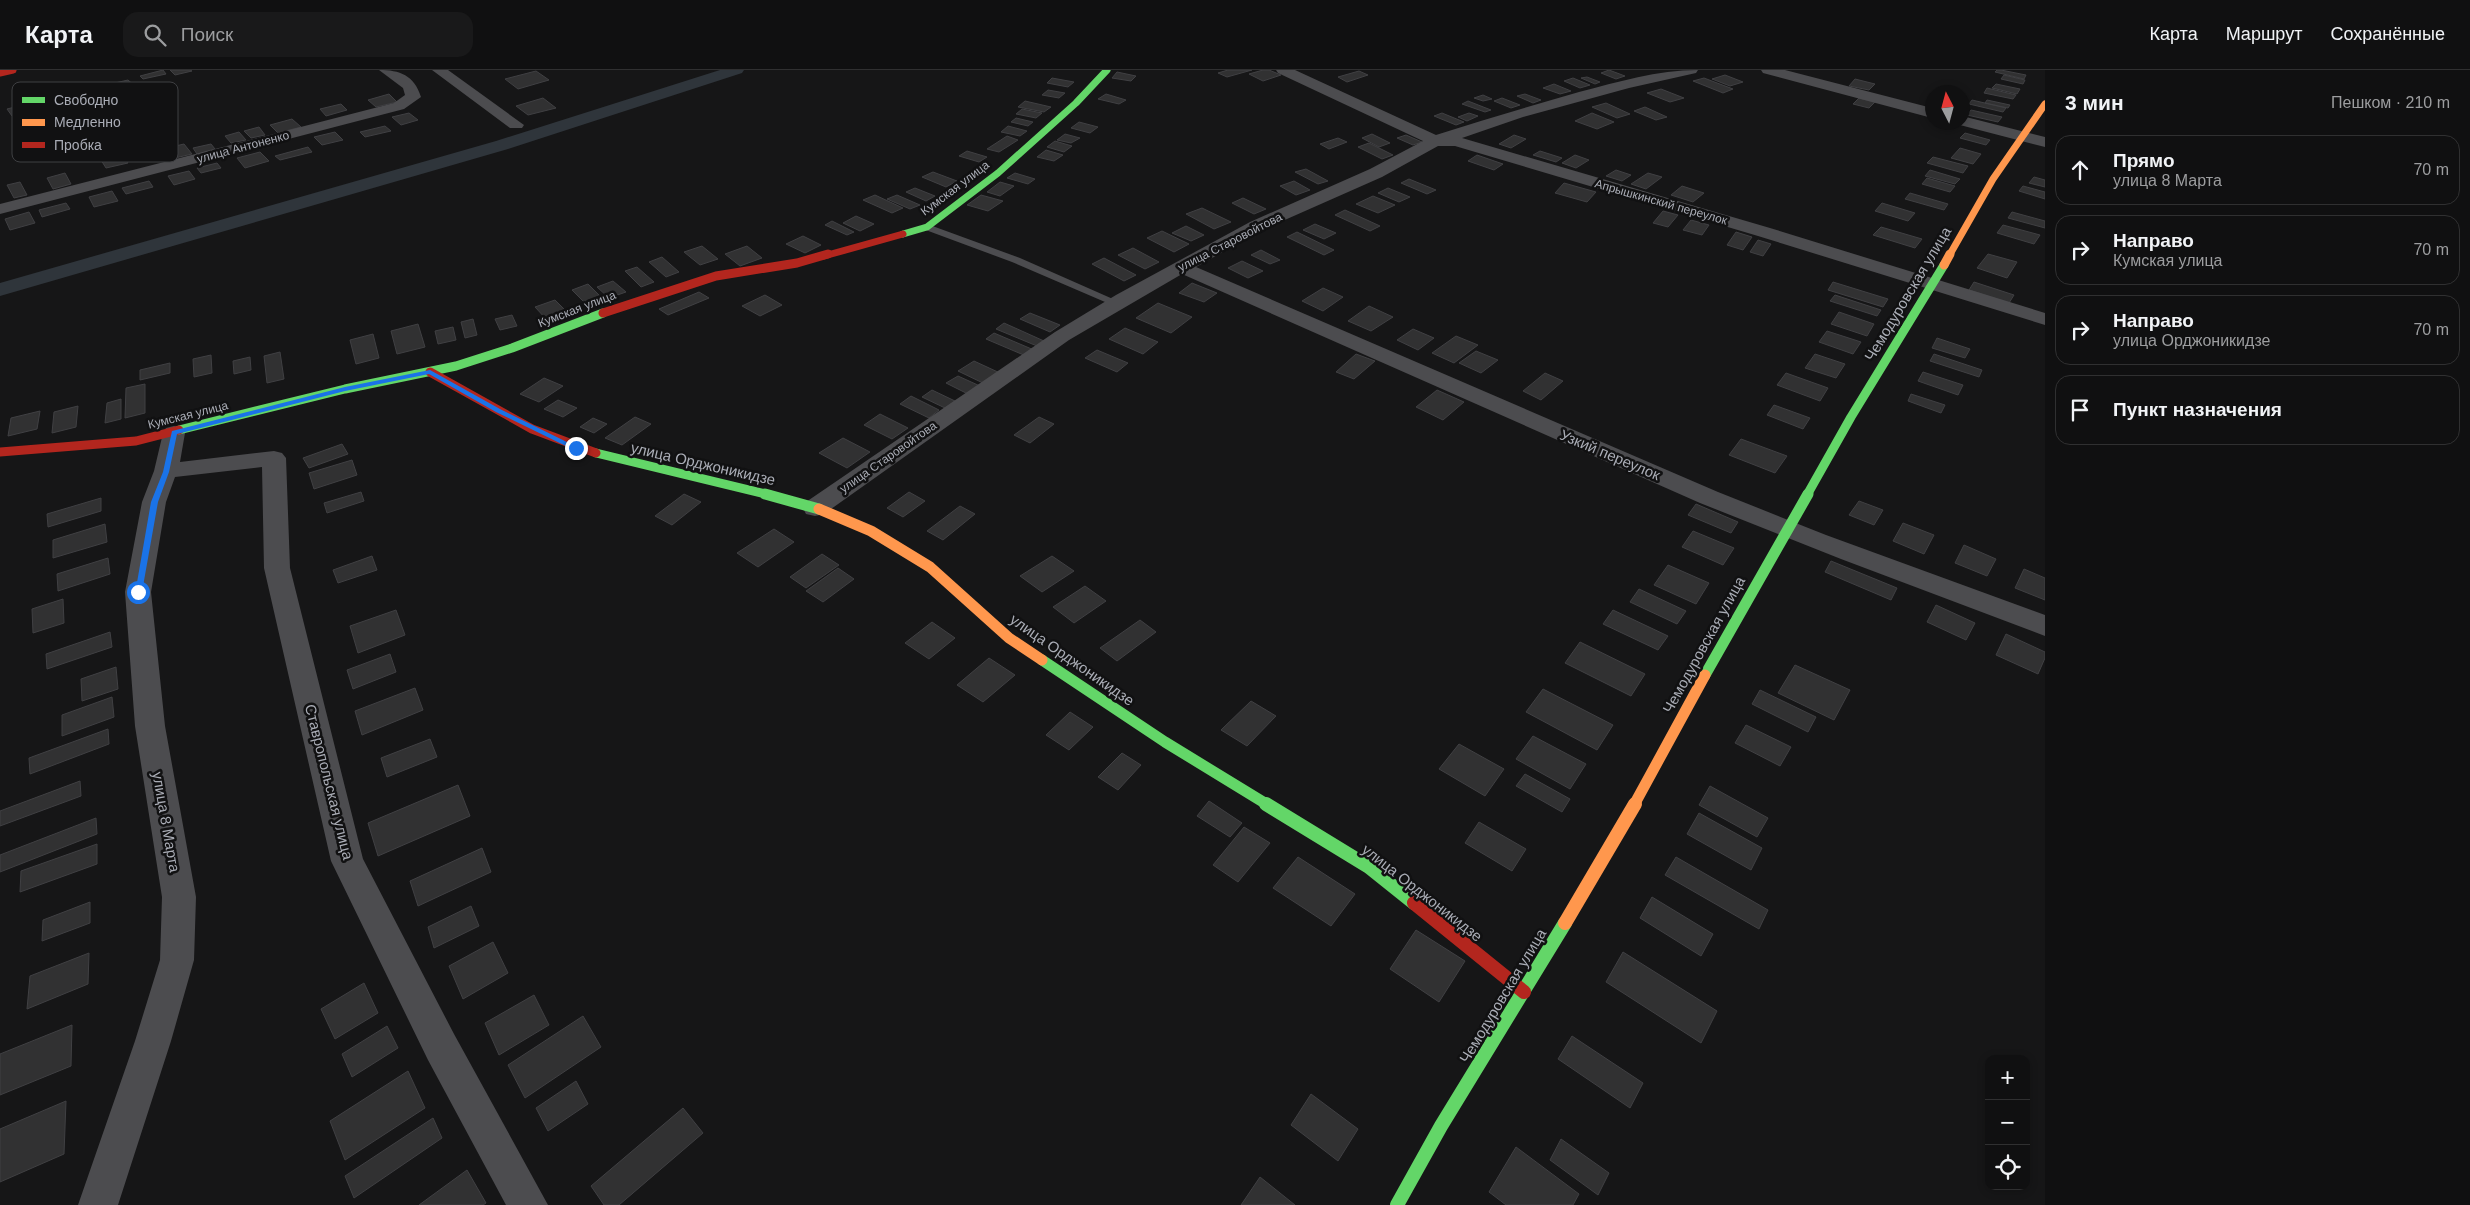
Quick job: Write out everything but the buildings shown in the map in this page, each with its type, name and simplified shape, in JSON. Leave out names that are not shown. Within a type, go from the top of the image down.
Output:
[{"type":"street","points":[[0,73],[13,70]]},
{"type":"street","name":"улица Антоненко","points":[[0,209],[399,106],[413,97],[410,86],[386,70]]},
{"type":"street","name":"Кумская улица","points":[[0,452],[136,441],[345,389],[430,372],[512,348],[628,304],[716,276],[797,263],[926,227],[998,173],[1076,103],[1107,70]]},
{"type":"street","name":"Апрышкинский переулок","points":[[1283,70],[1435,141],[1456,141],[1764,232],[2045,319]]},
{"type":"street","name":"улица Старовойтова","points":[[815,508],[1062,336],[1116,303],[1256,226],[1376,173],[1435,141],[1527,111],[1626,84],[1691,70]]},
{"type":"street","points":[[1768,70],[1925,111]]},
{"type":"street","points":[[444,73],[468,72]]},
{"type":"street","points":[[444,73],[516,125]]},
{"type":"street","name":"Чемодуровская улица","points":[[1397,1205],[1441,1126],[1524,992],[1632,809],[1787,529],[1993,178],[2024,137],[2045,104]]},
{"type":"street","points":[[1970,123],[2045,142]]},
{"type":"street","name":"Узкий переулок","points":[[1181,267],[1351,340],[1556,433],[1787,529],[2045,626]]},
{"type":"street","name":"улица Орджоникидзе","points":[[430,372],[498,410],[576,448],[770,495],[815,508],[871,531],[930,567],[1009,638],[1165,742],[1370,867],[1524,992]]},
{"type":"street","name":"улица 8 Марта","points":[[98,1205],[153,1041],[177,960],[179,896],[150,726],[138,592],[154,502],[166,472],[174,433]]},
{"type":"street","name":"Ставропольская улица","points":[[166,472],[274,458],[277,568],[347,861],[440,1047],[528,1205]]},
{"type":"lane","points":[[926,227],[1016,260],[1116,303]]},
{"type":"waterway","points":[[0,290],[502,145],[736,70]]},
{"type":"traffic: fast","points":[[903,234],[927,227],[998,173],[1076,103],[1107,70]]},
{"type":"traffic: fast","points":[[1705,675],[1851,417],[1944,265]]},
{"type":"traffic: fast","points":[[179,430],[345,389],[456,366],[512,348],[603,313]]},
{"type":"traffic: fast","points":[[596,453],[770,495],[819,509]]},
{"type":"traffic: fast","points":[[1042,660],[1165,742],[1369,867],[1414,903]]},
{"type":"traffic: fast","points":[[1397,1205],[1441,1126],[1565,923]]},
{"type":"traffic: slow","points":[[1944,265],[1993,179],[2045,104]]},
{"type":"traffic: slow","points":[[819,509],[871,531],[930,567],[1009,638],[1042,660]]},
{"type":"traffic: slow","points":[[1565,923],[1632,809],[1705,675]]},
{"type":"traffic: jam","points":[[0,73],[13,70]]},
{"type":"traffic: jam","points":[[603,313],[716,276],[797,263],[903,234]]},
{"type":"traffic: jam","points":[[430,372],[532,429],[553,439],[596,453]]},
{"type":"traffic: jam","points":[[0,452],[136,441],[179,430]]},
{"type":"traffic: jam","points":[[1414,903],[1524,992]]},
{"type":"route","points":[[138,592],[154,502],[166,472],[174,433],[345,389],[430,372],[498,410],[576,448]]}]
